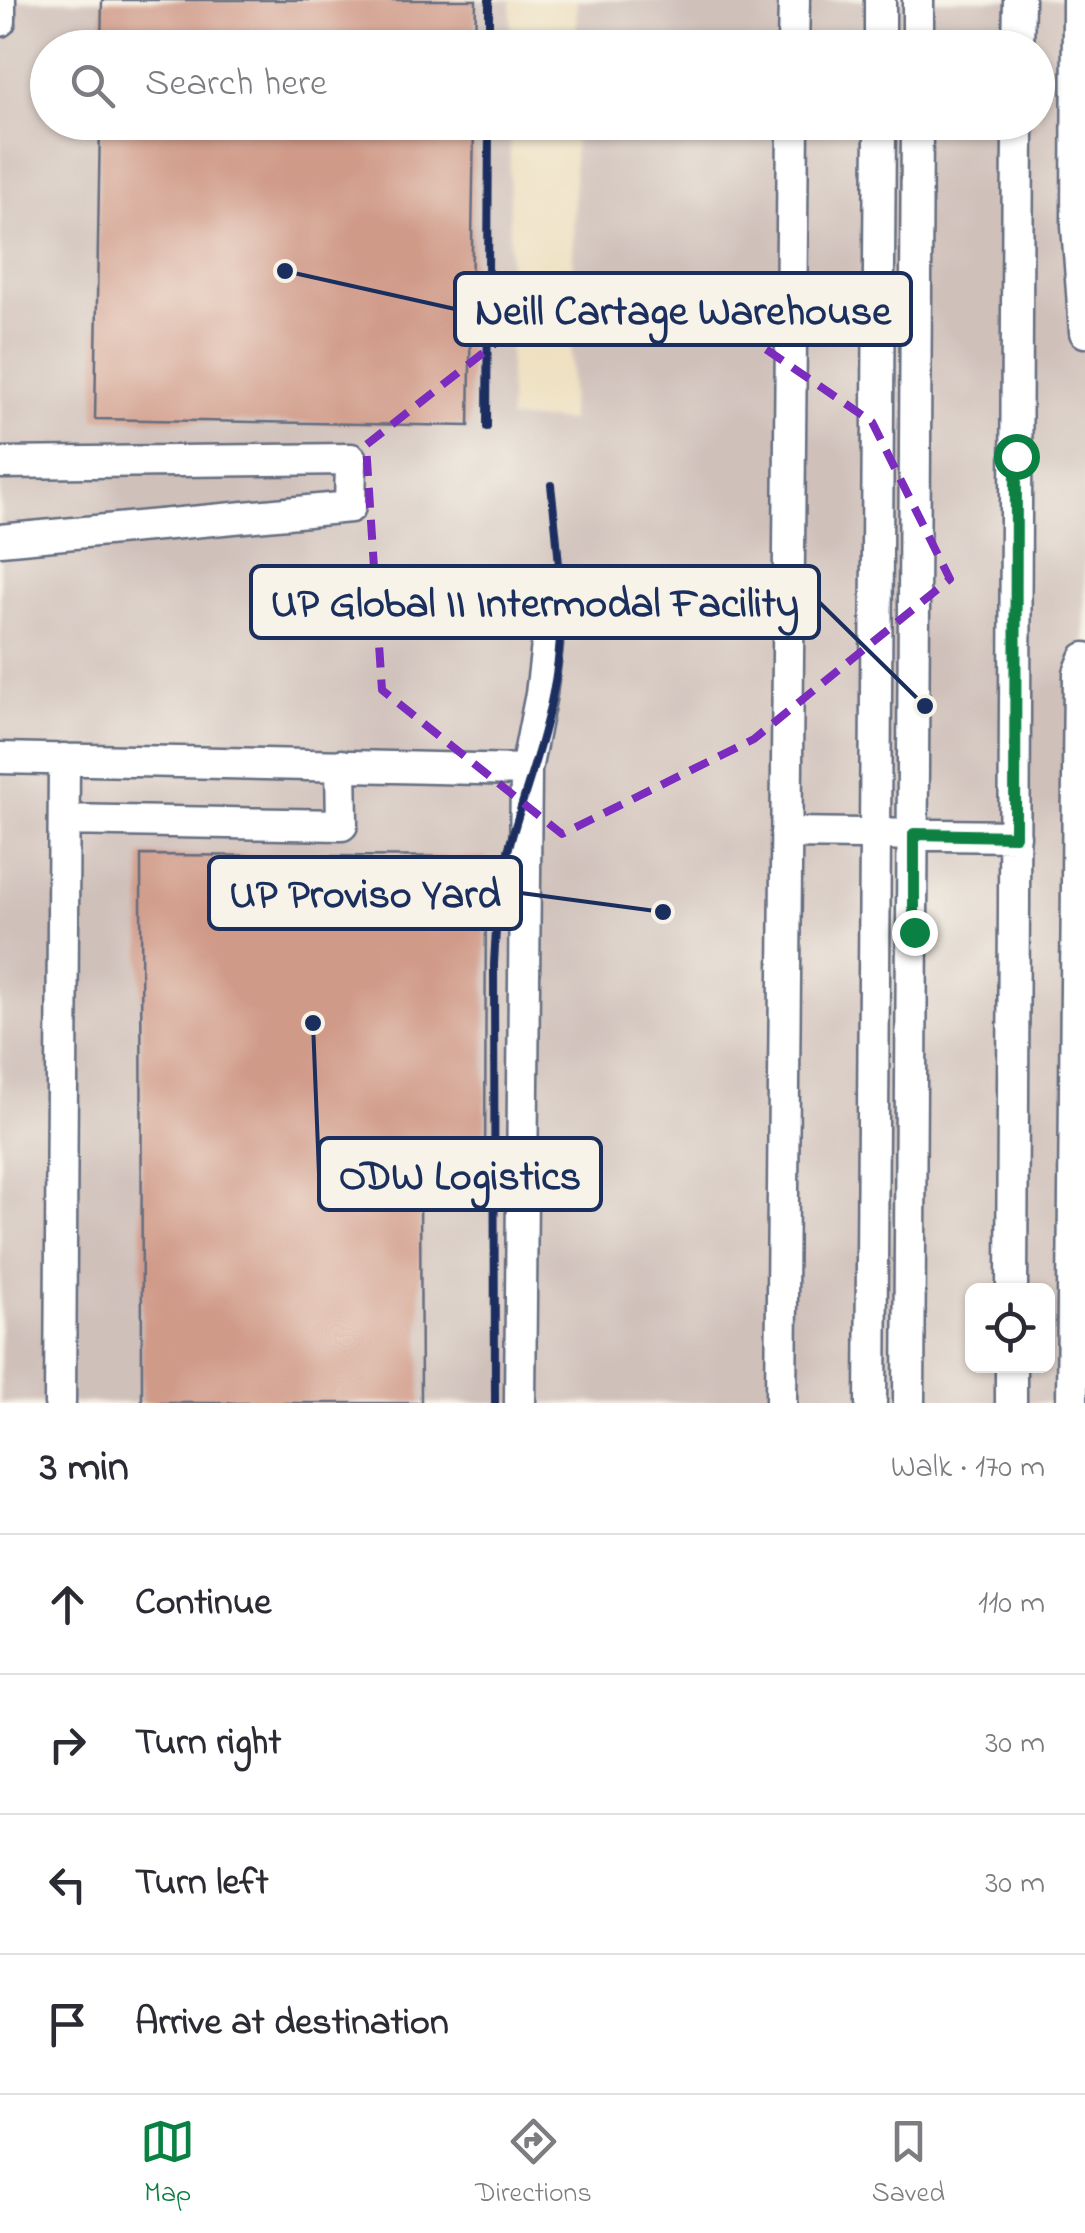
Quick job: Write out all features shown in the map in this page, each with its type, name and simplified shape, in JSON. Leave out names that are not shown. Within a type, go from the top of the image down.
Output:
[{"type":"street","points":[[0,0],[0,21]]},
{"type":"street","points":[[794,0],[794,30]]},
{"type":"street","points":[[880,0],[880,30]]},
{"type":"street","points":[[918,0],[918,30]]},
{"type":"street","points":[[1018,30],[1019,0]]},
{"type":"street","points":[[1078,0],[1077,226],[1085,332]]},
{"type":"street","points":[[780,1403],[793,140]]},
{"type":"street","points":[[871,1403],[880,140]]},
{"type":"street","points":[[909,1403],[917,140]]},
{"type":"street","points":[[1012,1283],[1018,140]]},
{"type":"street","points":[[0,463],[351,459],[350,506],[0,540]]},
{"type":"street","points":[[520,1403],[526,770],[546,646]]},
{"type":"street","points":[[1072,1403],[1079,673],[1085,658]]},
{"type":"street","points":[[0,758],[526,770]]},
{"type":"street","points":[[60,1403],[64,759]]},
{"type":"street","points":[[64,820],[342,824],[342,765]]},
{"type":"street","points":[[786,832],[1015,836]]},
{"type":"street","points":[[1011,1373],[1011,1403]]},
{"type":"highlighted area","points":[[687,295],[872,422],[950,579],[754,739],[562,834],[382,690],[366,445],[531,315]]},
{"type":"shaded area","points":[[0,0],[511,0],[511,30],[30,30],[30,140],[510,140],[509,419],[570,421],[575,140],[1055,140],[1055,30],[576,30],[577,0],[1085,0],[1085,1403],[0,1403]]},
{"type":"building","points":[[102,0],[476,0],[475,30],[101,30]]},
{"type":"building","points":[[100,140],[474,140],[469,426],[95,419]]},
{"type":"building","points":[[141,855],[486,857],[485,1189],[420,1189],[421,1403],[142,1403]]},
{"type":"railway","points":[[489,0],[489,30]]},
{"type":"railway","points":[[487,427],[489,140]]},
{"type":"railway","points":[[495,1403],[494,964],[505,865],[547,720],[559,651],[560,580],[551,485]]},
{"type":"place","name":"Neill Cartage Warehouse","points":[[285,271]]},
{"type":"place","name":"UP Global II Intermodal Facility","points":[[925,706]]},
{"type":"place","name":"UP Proviso Yard","points":[[663,912]]},
{"type":"place","name":"ODW Logistics","points":[[313,1023]]},
{"type":"route","points":[[914,932],[914,834],[1015,836],[1016,456]]}]
